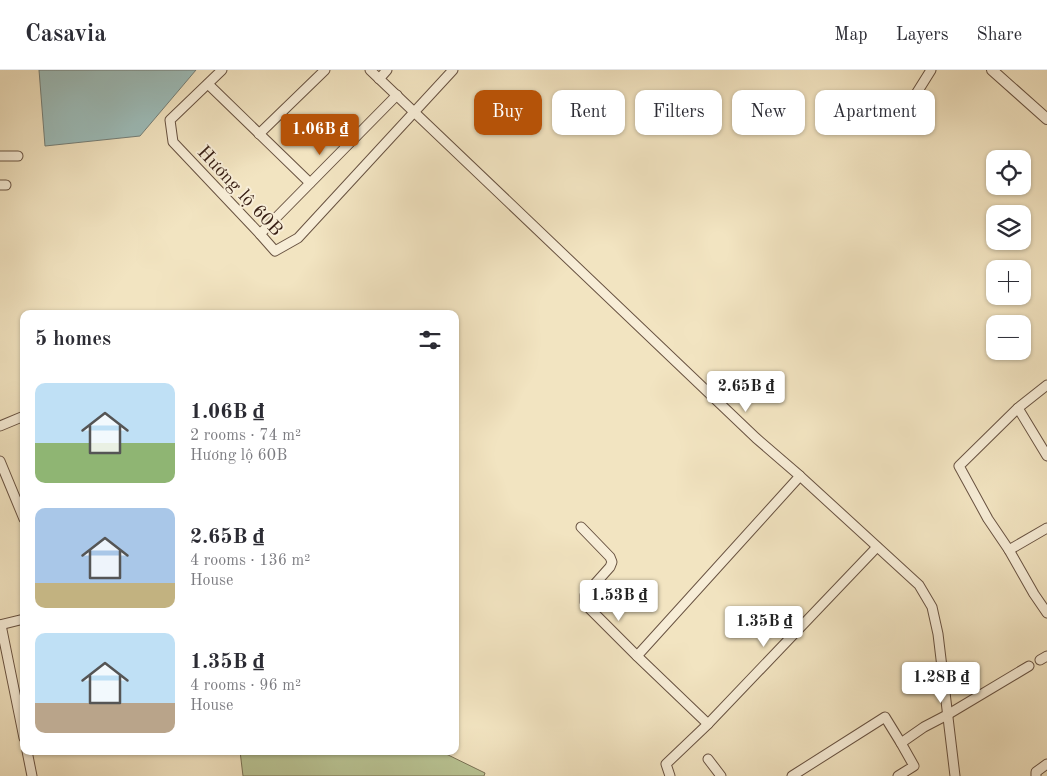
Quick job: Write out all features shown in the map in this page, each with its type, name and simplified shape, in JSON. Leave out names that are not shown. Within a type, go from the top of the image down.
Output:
[{"type":"street","name":"Hương lộ 60B","points":[[222,70],[170,120],[173,142],[275,251],[298,238],[414,112]]},
{"type":"street","points":[[260,134],[325,70]]},
{"type":"street","points":[[370,70],[756,438],[919,585],[932,607],[938,634],[955,776]]},
{"type":"street","points":[[379,79],[387,70]]},
{"type":"street","points":[[414,112],[453,70]]},
{"type":"street","points":[[918,90],[931,70]]},
{"type":"street","points":[[992,70],[1047,119]]},
{"type":"street","points":[[208,84],[310,183]]},
{"type":"street","points":[[260,234],[397,95]]},
{"type":"street","points":[[0,156],[18,156]]},
{"type":"street","points":[[1047,385],[1018,408],[959,466],[988,519],[1047,613]]},
{"type":"street","points":[[1018,408],[1047,456]]},
{"type":"street","points":[[0,426],[20,418]]},
{"type":"street","points":[[0,461],[20,505]]},
{"type":"street","points":[[637,656],[800,476]]},
{"type":"street","points":[[581,527],[610,557],[612,562],[610,567],[586,595],[585,602],[588,607],[708,724]]},
{"type":"street","points":[[1009,550],[1047,528]]},
{"type":"street","points":[[670,776],[666,764],[708,724],[877,547]]},
{"type":"street","points":[[20,620],[0,625],[20,719]]},
{"type":"street","points":[[901,743],[924,726],[947,715],[1029,666]]},
{"type":"street","points":[[792,776],[885,717],[914,766],[898,776]]},
{"type":"street","points":[[27,755],[32,776]]},
{"type":"street","points":[[708,759],[721,776]]},
{"type":"street","points":[[1036,776],[1036,772],[1047,764]]},
{"type":"green space","points":[[240,755],[448,755],[485,773],[484,776],[243,776]]},
{"type":"water","points":[[39,70],[196,70],[140,136],[45,146]]}]
